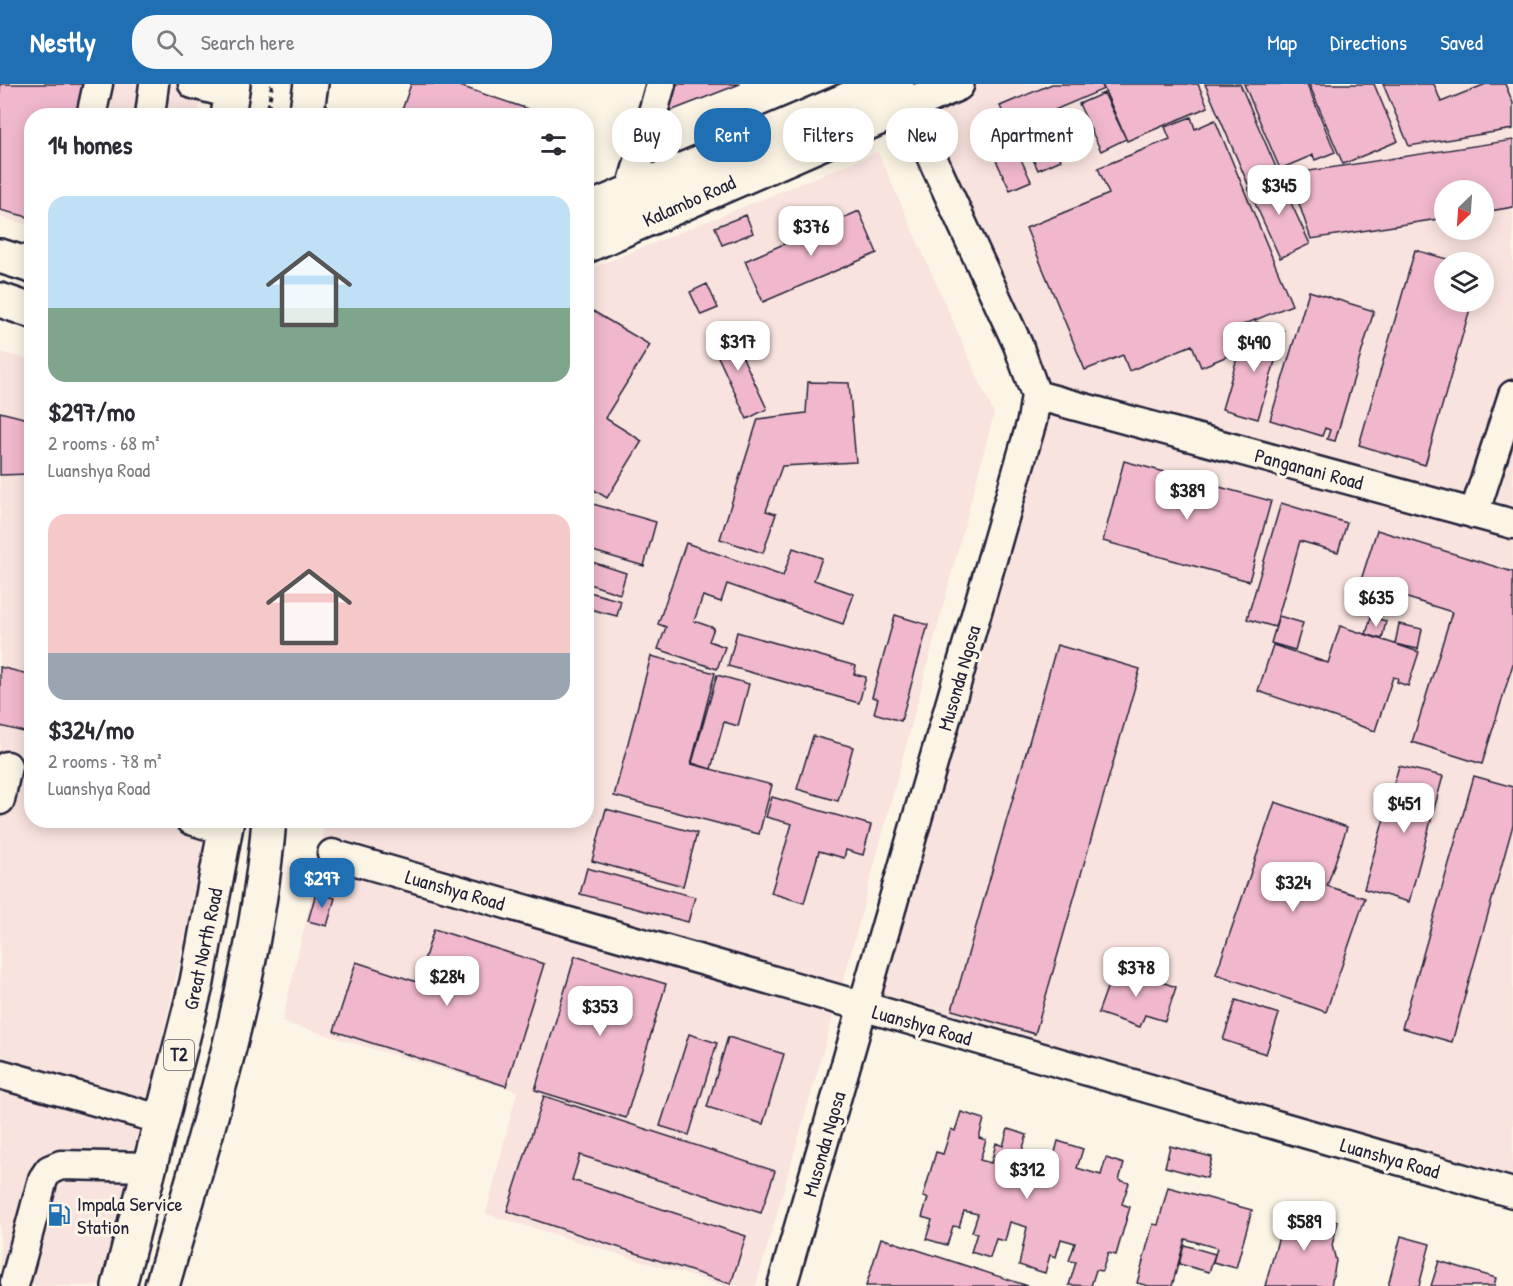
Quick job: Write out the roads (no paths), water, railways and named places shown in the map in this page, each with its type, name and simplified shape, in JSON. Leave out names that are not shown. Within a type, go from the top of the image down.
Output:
[{"type":"main road","points":[[307,108],[311,84]]},
{"type":"main road","name":"Kalambo Road","points":[[594,208],[884,84]]},
{"type":"main road","name":"Kalambo Road","points":[[594,242],[903,95],[957,84]]},
{"type":"main road","points":[[0,256],[24,264]]},
{"type":"main road","points":[[0,300],[24,308]]},
{"type":"main road","name":"Great North Road","points":[[119,1286],[197,982],[227,828]]},
{"type":"main road","name":"T2","points":[[162,1286],[219,1082],[244,978],[258,907],[268,828]]},
{"type":"street","points":[[93,108],[98,84]]},
{"type":"street","points":[[151,108],[154,84]]},
{"type":"street","points":[[193,84],[231,98]]},
{"type":"street","points":[[630,193],[661,84]]},
{"type":"street","name":"Musonda Ngosa","points":[[782,1286],[1032,421],[1036,395],[1018,345],[903,95]]},
{"type":"street","name":"Panganani Road","points":[[1036,395],[1513,524]]},
{"type":"street","points":[[1474,514],[1513,395]]},
{"type":"street","points":[[0,800],[13,768]]},
{"type":"street","name":"Luanshya Road","points":[[332,854],[1513,1193]]},
{"type":"street","points":[[0,1074],[163,1120]]},
{"type":"street","points":[[15,1282],[43,1179],[48,1170],[61,1165],[150,1167]]},
{"type":"place","name":"Impala Service Station","points":[[59,1215]]}]
